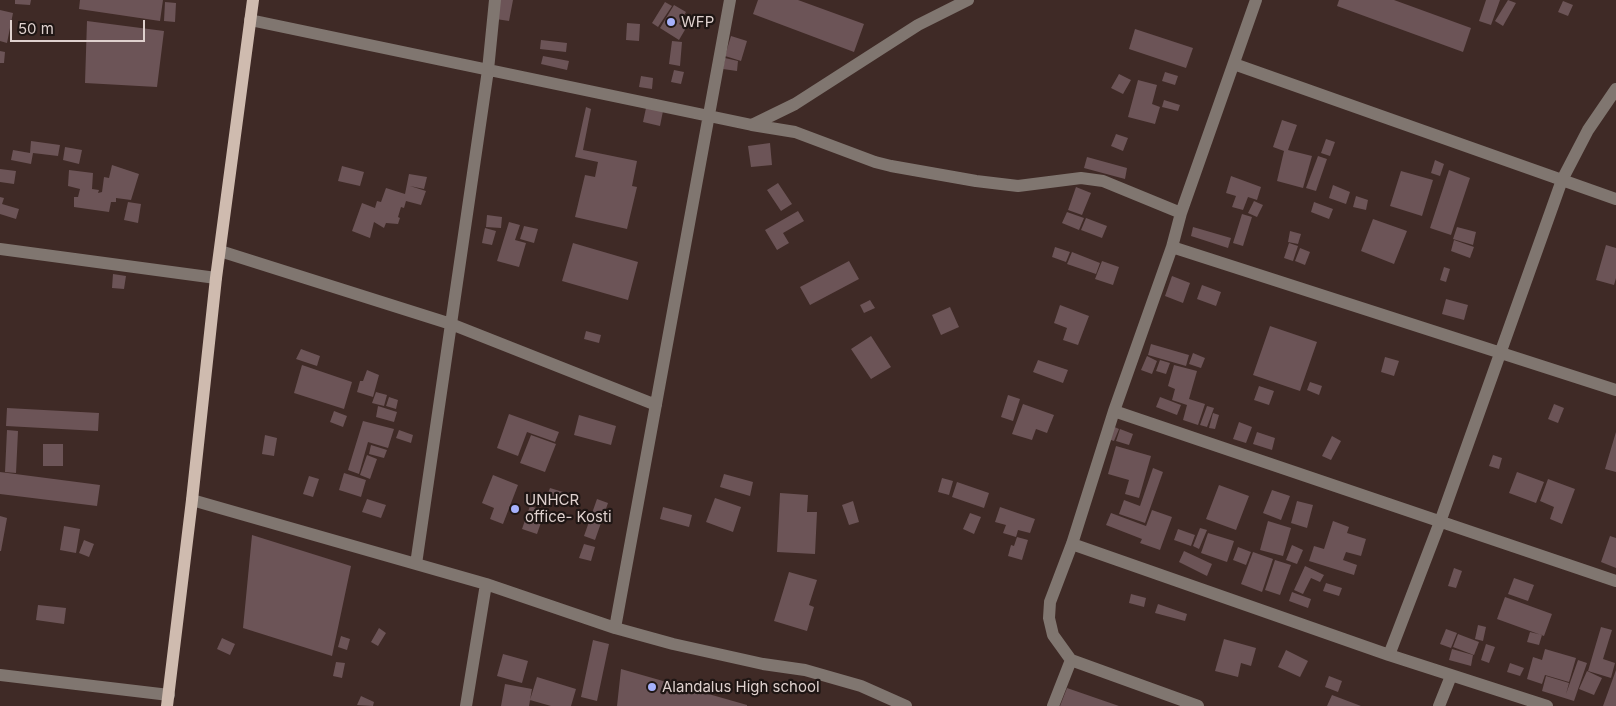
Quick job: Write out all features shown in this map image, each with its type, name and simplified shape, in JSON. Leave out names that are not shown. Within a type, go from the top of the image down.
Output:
[{"type":"main road","points":[[168,700],[216,278],[253,0]]},
{"type":"street","points":[[416,564],[488,70],[495,0]]},
{"type":"street","points":[[615,628],[730,0]]},
{"type":"street","points":[[752,125],[795,104],[918,25],[968,0]]},
{"type":"street","points":[[1198,706],[1072,660],[1053,635],[1049,618],[1050,602],[1072,544],[1114,412],[1172,247],[1181,213],[1256,0]]},
{"type":"street","points":[[250,20],[752,125],[795,132],[875,162],[891,166],[976,181],[1018,186],[1081,178],[1103,181],[1181,213]]},
{"type":"street","points":[[1234,64],[1616,199]]},
{"type":"street","points":[[1389,655],[1440,522],[1562,180],[1588,130],[1616,89]]},
{"type":"street","points":[[1172,247],[1616,390]]},
{"type":"street","points":[[0,249],[216,278]]},
{"type":"street","points":[[220,252],[451,324],[656,405]]},
{"type":"street","points":[[1114,412],[1616,581]]},
{"type":"street","points":[[192,500],[486,584],[615,628],[720,655],[805,670],[860,686],[906,706]]},
{"type":"street","points":[[1072,544],[1389,655],[1547,706]]},
{"type":"street","points":[[466,706],[486,584]]},
{"type":"street","points":[[1052,706],[1072,660]]},
{"type":"street","points":[[0,675],[168,700]]},
{"type":"street","points":[[1439,706],[1451,676]]},
{"type":"building","points":[[15,0],[31,0],[30,5],[15,4]]},
{"type":"building","points":[[80,0],[163,0],[160,21],[79,9]]},
{"type":"building","points":[[499,0],[513,0],[509,21],[496,19]]},
{"type":"building","points":[[758,0],[798,0],[864,24],[854,52],[753,14]]},
{"type":"building","points":[[1339,0],[1394,0],[1471,28],[1463,52],[1337,6]]},
{"type":"building","points":[[1486,0],[1500,0],[1491,25],[1479,21]]},
{"type":"building","points":[[1508,0],[1516,3],[1503,26],[1495,21]]},
{"type":"building","points":[[1563,1],[1573,5],[1568,16],[1558,12]]},
{"type":"building","points":[[165,2],[176,3],[175,22],[164,21]]},
{"type":"building","points":[[665,2],[672,6],[658,27],[652,23]]},
{"type":"building","points":[[674,5],[686,12],[679,24],[686,28],[679,40],[660,28]]},
{"type":"building","points":[[0,10],[13,13],[7,43],[0,41]]},
{"type":"building","points":[[87,21],[164,31],[157,87],[85,83]]},
{"type":"building","points":[[627,23],[640,24],[639,41],[626,40]]},
{"type":"building","points":[[1135,29],[1193,48],[1186,68],[1129,49]]},
{"type":"building","points":[[731,36],[747,41],[741,61],[725,56]]},
{"type":"building","points":[[541,40],[567,43],[566,52],[540,49]]},
{"type":"building","points":[[672,41],[682,42],[680,66],[669,64]]},
{"type":"building","points":[[0,51],[5,52],[4,63],[0,63]]},
{"type":"building","points":[[543,56],[569,61],[567,70],[541,64]]},
{"type":"building","points":[[725,58],[738,61],[737,71],[723,69]]},
{"type":"building","points":[[674,70],[684,72],[681,84],[671,82]]},
{"type":"building","points":[[1165,72],[1178,76],[1175,85],[1162,81]]},
{"type":"building","points":[[1119,74],[1131,80],[1123,94],[1111,88]]},
{"type":"building","points":[[641,76],[653,78],[652,89],[639,87]]},
{"type":"building","points":[[1138,80],[1157,85],[1152,104],[1160,107],[1155,124],[1128,117]]},
{"type":"building","points":[[1164,100],[1180,105],[1178,111],[1162,107]]},
{"type":"building","points":[[586,107],[591,109],[583,150],[637,161],[632,186],[637,187],[627,229],[575,217],[585,175],[595,177],[598,162],[575,157]]},
{"type":"building","points":[[646,108],[663,111],[660,126],[643,122]]},
{"type":"building","points":[[1282,120],[1297,125],[1288,150],[1312,156],[1303,188],[1277,181],[1284,151],[1273,147]]},
{"type":"building","points":[[1116,134],[1128,138],[1123,151],[1111,146]]},
{"type":"building","points":[[1326,139],[1335,142],[1330,156],[1321,153]]},
{"type":"building","points":[[31,141],[60,145],[58,156],[33,153],[31,164],[11,160],[13,150],[30,153]]},
{"type":"building","points":[[770,143],[772,165],[751,167],[748,146]]},
{"type":"building","points":[[65,147],[82,150],[79,164],[63,160]]},
{"type":"building","points":[[1318,156],[1327,159],[1316,191],[1306,188]]},
{"type":"building","points":[[1087,157],[1127,168],[1125,179],[1084,168]]},
{"type":"building","points":[[1435,160],[1444,164],[1440,176],[1431,173]]},
{"type":"building","points":[[112,165],[139,174],[131,200],[116,198],[116,202],[111,202],[109,212],[74,207],[74,197],[78,197],[80,189],[68,186],[69,170],[93,173],[92,189],[99,190],[98,193],[102,192],[104,177],[109,178]]},
{"type":"building","points":[[342,166],[364,172],[360,186],[338,181]]},
{"type":"building","points":[[0,169],[16,171],[14,184],[0,182]]},
{"type":"building","points":[[1449,170],[1470,178],[1451,235],[1430,228]]},
{"type":"building","points":[[1401,171],[1433,180],[1422,216],[1390,206]]},
{"type":"building","points":[[409,174],[427,177],[424,189],[410,186],[426,191],[421,205],[406,201],[404,208],[401,207],[398,224],[386,223],[384,228],[374,222],[370,238],[352,231],[362,203],[375,208],[377,201],[381,202],[386,188],[405,194]]},
{"type":"building","points":[[1231,176],[1261,187],[1257,200],[1248,197],[1243,210],[1232,207],[1236,196],[1226,193]]},
{"type":"building","points":[[778,183],[792,204],[781,211],[767,190]]},
{"type":"building","points":[[1333,185],[1350,192],[1346,204],[1329,198]]},
{"type":"building","points":[[1076,187],[1091,193],[1082,215],[1068,210]]},
{"type":"building","points":[[1356,196],[1368,200],[1366,210],[1353,207]]},
{"type":"building","points":[[0,197],[4,198],[2,204],[19,209],[16,219],[0,214]]},
{"type":"building","points":[[1254,201],[1263,205],[1257,217],[1248,213]]},
{"type":"building","points":[[128,202],[141,204],[138,223],[124,220]]},
{"type":"building","points":[[1314,202],[1333,209],[1329,219],[1311,212]]},
{"type":"building","points":[[798,211],[804,221],[783,233],[789,243],[777,250],[765,230]]},
{"type":"building","points":[[1067,212],[1084,218],[1079,230],[1062,223]]},
{"type":"building","points":[[1242,214],[1252,217],[1243,246],[1233,243]]},
{"type":"building","points":[[487,215],[502,217],[501,228],[486,227]]},
{"type":"building","points":[[1086,218],[1107,226],[1102,238],[1081,230]]},
{"type":"building","points":[[1373,219],[1407,231],[1394,264],[1361,251]]},
{"type":"building","points":[[509,222],[520,225],[515,240],[526,243],[519,267],[497,261]]},
{"type":"building","points":[[524,226],[538,229],[534,243],[520,239]]},
{"type":"building","points":[[1193,227],[1231,238],[1228,248],[1191,236]]},
{"type":"building","points":[[1457,227],[1476,232],[1473,245],[1453,239]]},
{"type":"building","points":[[485,228],[496,231],[492,245],[482,243]]},
{"type":"building","points":[[1290,231],[1301,234],[1298,244],[1288,242]]},
{"type":"building","points":[[1454,240],[1474,247],[1470,258],[1451,251]]},
{"type":"building","points":[[573,243],[638,262],[628,300],[562,281]]},
{"type":"building","points":[[1289,243],[1298,246],[1293,261],[1284,258]]},
{"type":"building","points":[[1606,245],[1616,248],[1616,278],[1614,285],[1596,280]]},
{"type":"building","points":[[1055,247],[1070,252],[1066,262],[1052,257]]},
{"type":"building","points":[[1300,248],[1310,252],[1305,265],[1295,261]]},
{"type":"building","points":[[1072,252],[1100,263],[1096,274],[1067,264]]},
{"type":"building","points":[[849,261],[859,279],[810,305],[800,287]]},
{"type":"building","points":[[1102,261],[1119,267],[1113,285],[1095,279]]},
{"type":"building","points":[[1444,267],[1450,269],[1446,282],[1440,280]]},
{"type":"building","points":[[113,274],[126,276],[124,289],[112,288]]},
{"type":"building","points":[[1172,276],[1190,283],[1183,303],[1165,296]]},
{"type":"building","points":[[1202,285],[1221,292],[1216,306],[1197,299]]},
{"type":"building","points":[[1446,299],[1468,305],[1464,320],[1442,314]]},
{"type":"building","points":[[870,300],[875,308],[864,313],[860,305]]},
{"type":"building","points":[[1060,305],[1089,316],[1078,345],[1063,340],[1067,328],[1054,323]]},
{"type":"building","points":[[950,307],[959,327],[941,335],[932,315]]},
{"type":"building","points":[[1270,326],[1317,342],[1300,391],[1253,375]]},
{"type":"building","points":[[586,331],[601,335],[599,343],[584,339]]},
{"type":"building","points":[[871,336],[891,367],[871,379],[851,349]]},
{"type":"building","points":[[1151,344],[1189,355],[1186,366],[1148,355]]},
{"type":"building","points":[[301,349],[320,356],[317,366],[296,359]]},
{"type":"building","points":[[1193,353],[1205,358],[1201,368],[1189,364]]},
{"type":"building","points":[[1147,356],[1157,361],[1152,374],[1141,370]]},
{"type":"building","points":[[1385,357],[1399,361],[1394,376],[1381,372]]},
{"type":"building","points":[[1038,360],[1068,370],[1063,383],[1033,372]]},
{"type":"building","points":[[1160,360],[1170,363],[1166,374],[1156,371]]},
{"type":"building","points":[[302,365],[352,382],[344,409],[294,393]]},
{"type":"building","points":[[1174,365],[1197,371],[1189,399],[1205,404],[1198,425],[1183,420],[1187,405],[1172,400],[1175,389],[1168,386]]},
{"type":"building","points":[[367,370],[379,375],[373,397],[357,392],[360,381],[363,381]]},
{"type":"building","points":[[1310,382],[1322,386],[1319,395],[1307,390]]},
{"type":"building","points":[[1259,386],[1274,391],[1269,405],[1254,400]]},
{"type":"building","points":[[376,392],[387,395],[384,406],[372,403]]},
{"type":"building","points":[[1008,395],[1020,399],[1013,421],[1001,417]]},
{"type":"building","points":[[389,397],[398,400],[396,409],[386,406]]},
{"type":"building","points":[[1160,397],[1181,405],[1177,415],[1156,407]]},
{"type":"building","points":[[1023,404],[1054,415],[1047,433],[1036,429],[1032,440],[1012,434]]},
{"type":"building","points":[[1554,404],[1564,408],[1558,423],[1548,419]]},
{"type":"building","points":[[378,406],[397,412],[394,422],[376,417]]},
{"type":"building","points":[[1207,406],[1214,408],[1207,427],[1200,425]]},
{"type":"building","points":[[7,408],[99,413],[98,431],[6,426]]},
{"type":"building","points":[[334,411],[347,416],[343,427],[330,422]]},
{"type":"building","points":[[1213,413],[1219,415],[1215,429],[1209,428]]},
{"type":"building","points":[[509,414],[559,432],[555,442],[527,432],[518,456],[497,448]]},
{"type":"building","points":[[579,415],[616,426],[611,445],[574,435]]},
{"type":"building","points":[[363,421],[394,429],[388,448],[368,442],[359,474],[348,470]]},
{"type":"building","points":[[1239,422],[1252,427],[1246,443],[1233,439]]},
{"type":"building","points":[[1110,425],[1119,429],[1114,441],[1105,438]]},
{"type":"building","points":[[1120,429],[1133,434],[1129,445],[1116,441]]},
{"type":"building","points":[[7,430],[18,431],[16,473],[5,472]]},
{"type":"building","points":[[399,430],[413,435],[411,443],[396,438]]},
{"type":"building","points":[[1257,432],[1275,438],[1272,450],[1253,444]]},
{"type":"building","points":[[1616,432],[1616,472],[1605,469]]},
{"type":"building","points":[[265,435],[277,438],[274,456],[262,454]]},
{"type":"building","points":[[531,435],[556,444],[545,472],[520,463]]},
{"type":"building","points":[[1332,436],[1341,441],[1331,460],[1322,456]]},
{"type":"building","points":[[43,444],[63,444],[63,466],[43,466]]},
{"type":"building","points":[[371,445],[387,450],[384,458],[369,454]]},
{"type":"building","points":[[1116,446],[1151,456],[1139,498],[1125,494],[1129,480],[1108,474]]},
{"type":"building","points":[[367,455],[377,459],[370,479],[360,475]]},
{"type":"building","points":[[1493,455],[1502,458],[1499,469],[1489,466]]},
{"type":"building","points":[[1153,468],[1163,472],[1145,523],[1119,514],[1124,500],[1140,506]]},
{"type":"building","points":[[0,472],[100,485],[97,506],[0,494]]},
{"type":"building","points":[[1517,472],[1544,482],[1536,503],[1509,493]]},
{"type":"building","points":[[344,473],[366,480],[361,497],[339,490]]},
{"type":"building","points":[[724,474],[753,482],[750,496],[720,487]]},
{"type":"building","points":[[493,475],[518,485],[503,524],[490,519],[494,508],[482,503]]},
{"type":"building","points":[[309,476],[319,479],[313,497],[303,494]]},
{"type":"building","points":[[942,478],[953,481],[949,495],[938,492]]},
{"type":"building","points":[[1548,479],[1575,489],[1562,524],[1550,519],[1554,507],[1540,501]]},
{"type":"building","points":[[957,482],[989,493],[984,508],[952,497]]},
{"type":"building","points":[[1219,485],[1249,496],[1236,530],[1206,519]]},
{"type":"building","points":[[550,488],[563,492],[561,501],[547,496]]},
{"type":"building","points":[[1272,490],[1290,496],[1281,520],[1263,513]]},
{"type":"building","points":[[780,493],[808,495],[807,512],[817,512],[815,554],[777,552]]},
{"type":"building","points":[[715,498],[741,507],[733,532],[706,522]]},
{"type":"building","points":[[367,499],[386,505],[381,518],[362,512]]},
{"type":"building","points":[[597,499],[608,503],[595,540],[584,536]]},
{"type":"building","points":[[853,501],[859,522],[849,525],[842,505]]},
{"type":"building","points":[[1297,501],[1313,505],[1307,528],[1291,523]]},
{"type":"building","points":[[530,506],[545,511],[537,534],[522,529]]},
{"type":"building","points":[[663,507],[692,515],[689,527],[660,519]]},
{"type":"building","points":[[1000,507],[1035,519],[1030,533],[1018,530],[1016,537],[1003,533],[1006,525],[995,522]]},
{"type":"building","points":[[1152,510],[1172,517],[1160,550],[1140,543],[1142,539],[1106,525],[1111,513],[1146,526]]},
{"type":"building","points":[[970,513],[981,517],[974,534],[963,529]]},
{"type":"building","points":[[0,516],[7,518],[1,551],[0,551]]},
{"type":"building","points":[[1268,521],[1291,528],[1283,556],[1260,550]]},
{"type":"building","points":[[1333,521],[1349,527],[1347,533],[1366,539],[1361,556],[1346,552],[1343,560],[1357,565],[1354,575],[1309,561],[1314,546],[1324,549]]},
{"type":"building","points":[[64,526],[80,529],[76,553],[60,550]]},
{"type":"building","points":[[1200,528],[1207,530],[1199,549],[1193,546]]},
{"type":"building","points":[[1178,529],[1195,535],[1191,546],[1174,540]]},
{"type":"building","points":[[1208,533],[1234,541],[1227,562],[1201,553]]},
{"type":"building","points":[[252,535],[351,566],[332,656],[243,628]]},
{"type":"building","points":[[1610,536],[1616,538],[1616,568],[1601,562]]},
{"type":"building","points":[[1017,537],[1028,540],[1022,560],[1008,556],[1011,545],[1014,546]]},
{"type":"building","points":[[84,540],[94,544],[89,557],[79,553]]},
{"type":"building","points":[[584,544],[595,547],[591,561],[579,558]]},
{"type":"building","points":[[1292,545],[1303,550],[1297,564],[1286,560]]},
{"type":"building","points":[[1238,547],[1251,552],[1246,565],[1233,560]]},
{"type":"building","points":[[1184,551],[1212,564],[1207,576],[1179,562]]},
{"type":"building","points":[[1253,552],[1273,559],[1262,592],[1241,584]]},
{"type":"building","points":[[1275,560],[1291,565],[1280,595],[1265,590]]},
{"type":"building","points":[[1305,566],[1324,575],[1320,582],[1311,578],[1303,594],[1294,590]]},
{"type":"building","points":[[1454,568],[1462,571],[1456,588],[1448,586]]},
{"type":"building","points":[[789,572],[817,580],[809,605],[814,607],[807,631],[774,621]]},
{"type":"building","points":[[1514,578],[1534,585],[1528,601],[1508,594]]},
{"type":"building","points":[[1326,583],[1342,588],[1339,596],[1323,591]]},
{"type":"building","points":[[1292,592],[1311,599],[1308,608],[1289,601]]},
{"type":"building","points":[[1131,594],[1146,598],[1144,607],[1129,603]]},
{"type":"building","points":[[1505,597],[1552,614],[1544,636],[1497,619]]},
{"type":"building","points":[[1158,604],[1187,614],[1185,621],[1155,613]]},
{"type":"building","points":[[38,605],[66,608],[64,624],[36,620]]},
{"type":"building","points":[[1478,625],[1486,627],[1483,641],[1475,639]]},
{"type":"building","points":[[1601,627],[1612,630],[1603,659],[1615,663],[1611,678],[1588,671]]},
{"type":"building","points":[[379,628],[386,633],[378,646],[371,642]]},
{"type":"building","points":[[1446,629],[1457,633],[1451,648],[1440,644]]},
{"type":"building","points":[[1530,632],[1542,635],[1539,645],[1527,642]]},
{"type":"building","points":[[1458,634],[1479,642],[1474,655],[1453,647]]},
{"type":"building","points":[[341,636],[350,639],[347,650],[338,647]]},
{"type":"building","points":[[222,638],[235,644],[230,655],[217,649]]},
{"type":"building","points":[[1224,639],[1256,648],[1251,666],[1241,663],[1238,677],[1215,671]]},
{"type":"building","points":[[593,640],[609,644],[597,701],[581,697]]},
{"type":"building","points":[[1486,644],[1495,647],[1489,663],[1481,660]]},
{"type":"building","points":[[1452,649],[1473,655],[1471,666],[1449,660]]},
{"type":"building","points":[[1545,649],[1576,658],[1569,682],[1545,675],[1542,684],[1527,679],[1533,657],[1542,660]]},
{"type":"building","points":[[1286,650],[1308,661],[1300,677],[1278,667]]},
{"type":"building","points":[[503,654],[528,661],[522,683],[497,676]]},
{"type":"building","points":[[1578,660],[1587,663],[1574,701],[1542,691],[1546,676],[1569,683],[1566,694]]},
{"type":"building","points":[[336,662],[345,663],[342,678],[333,676]]},
{"type":"building","points":[[1510,663],[1524,668],[1520,676],[1507,672]]},
{"type":"building","name":"Alandalus High school","points":[[621,669],[747,705],[747,706],[617,706]]},
{"type":"building","points":[[1616,670],[1616,706],[1603,706]]},
{"type":"building","points":[[1587,671],[1602,678],[1594,695],[1579,689]]},
{"type":"building","points":[[1329,676],[1342,681],[1338,692],[1325,687]]},
{"type":"building","points":[[537,677],[576,689],[571,706],[551,706],[530,700]]},
{"type":"building","points":[[505,684],[532,689],[529,706],[501,706]]},
{"type":"building","points":[[1067,688],[1119,706],[1060,706]]},
{"type":"building","points":[[1332,695],[1361,706],[1327,706]]},
{"type":"building","points":[[361,696],[374,702],[373,706],[357,705]]},
{"type":"place","name":"WFP","points":[[671,22]]},
{"type":"place","name":"UNHCR office- Kosti","points":[[515,509]]},
{"type":"place","name":"Alandalus High school","points":[[652,687]]}]
